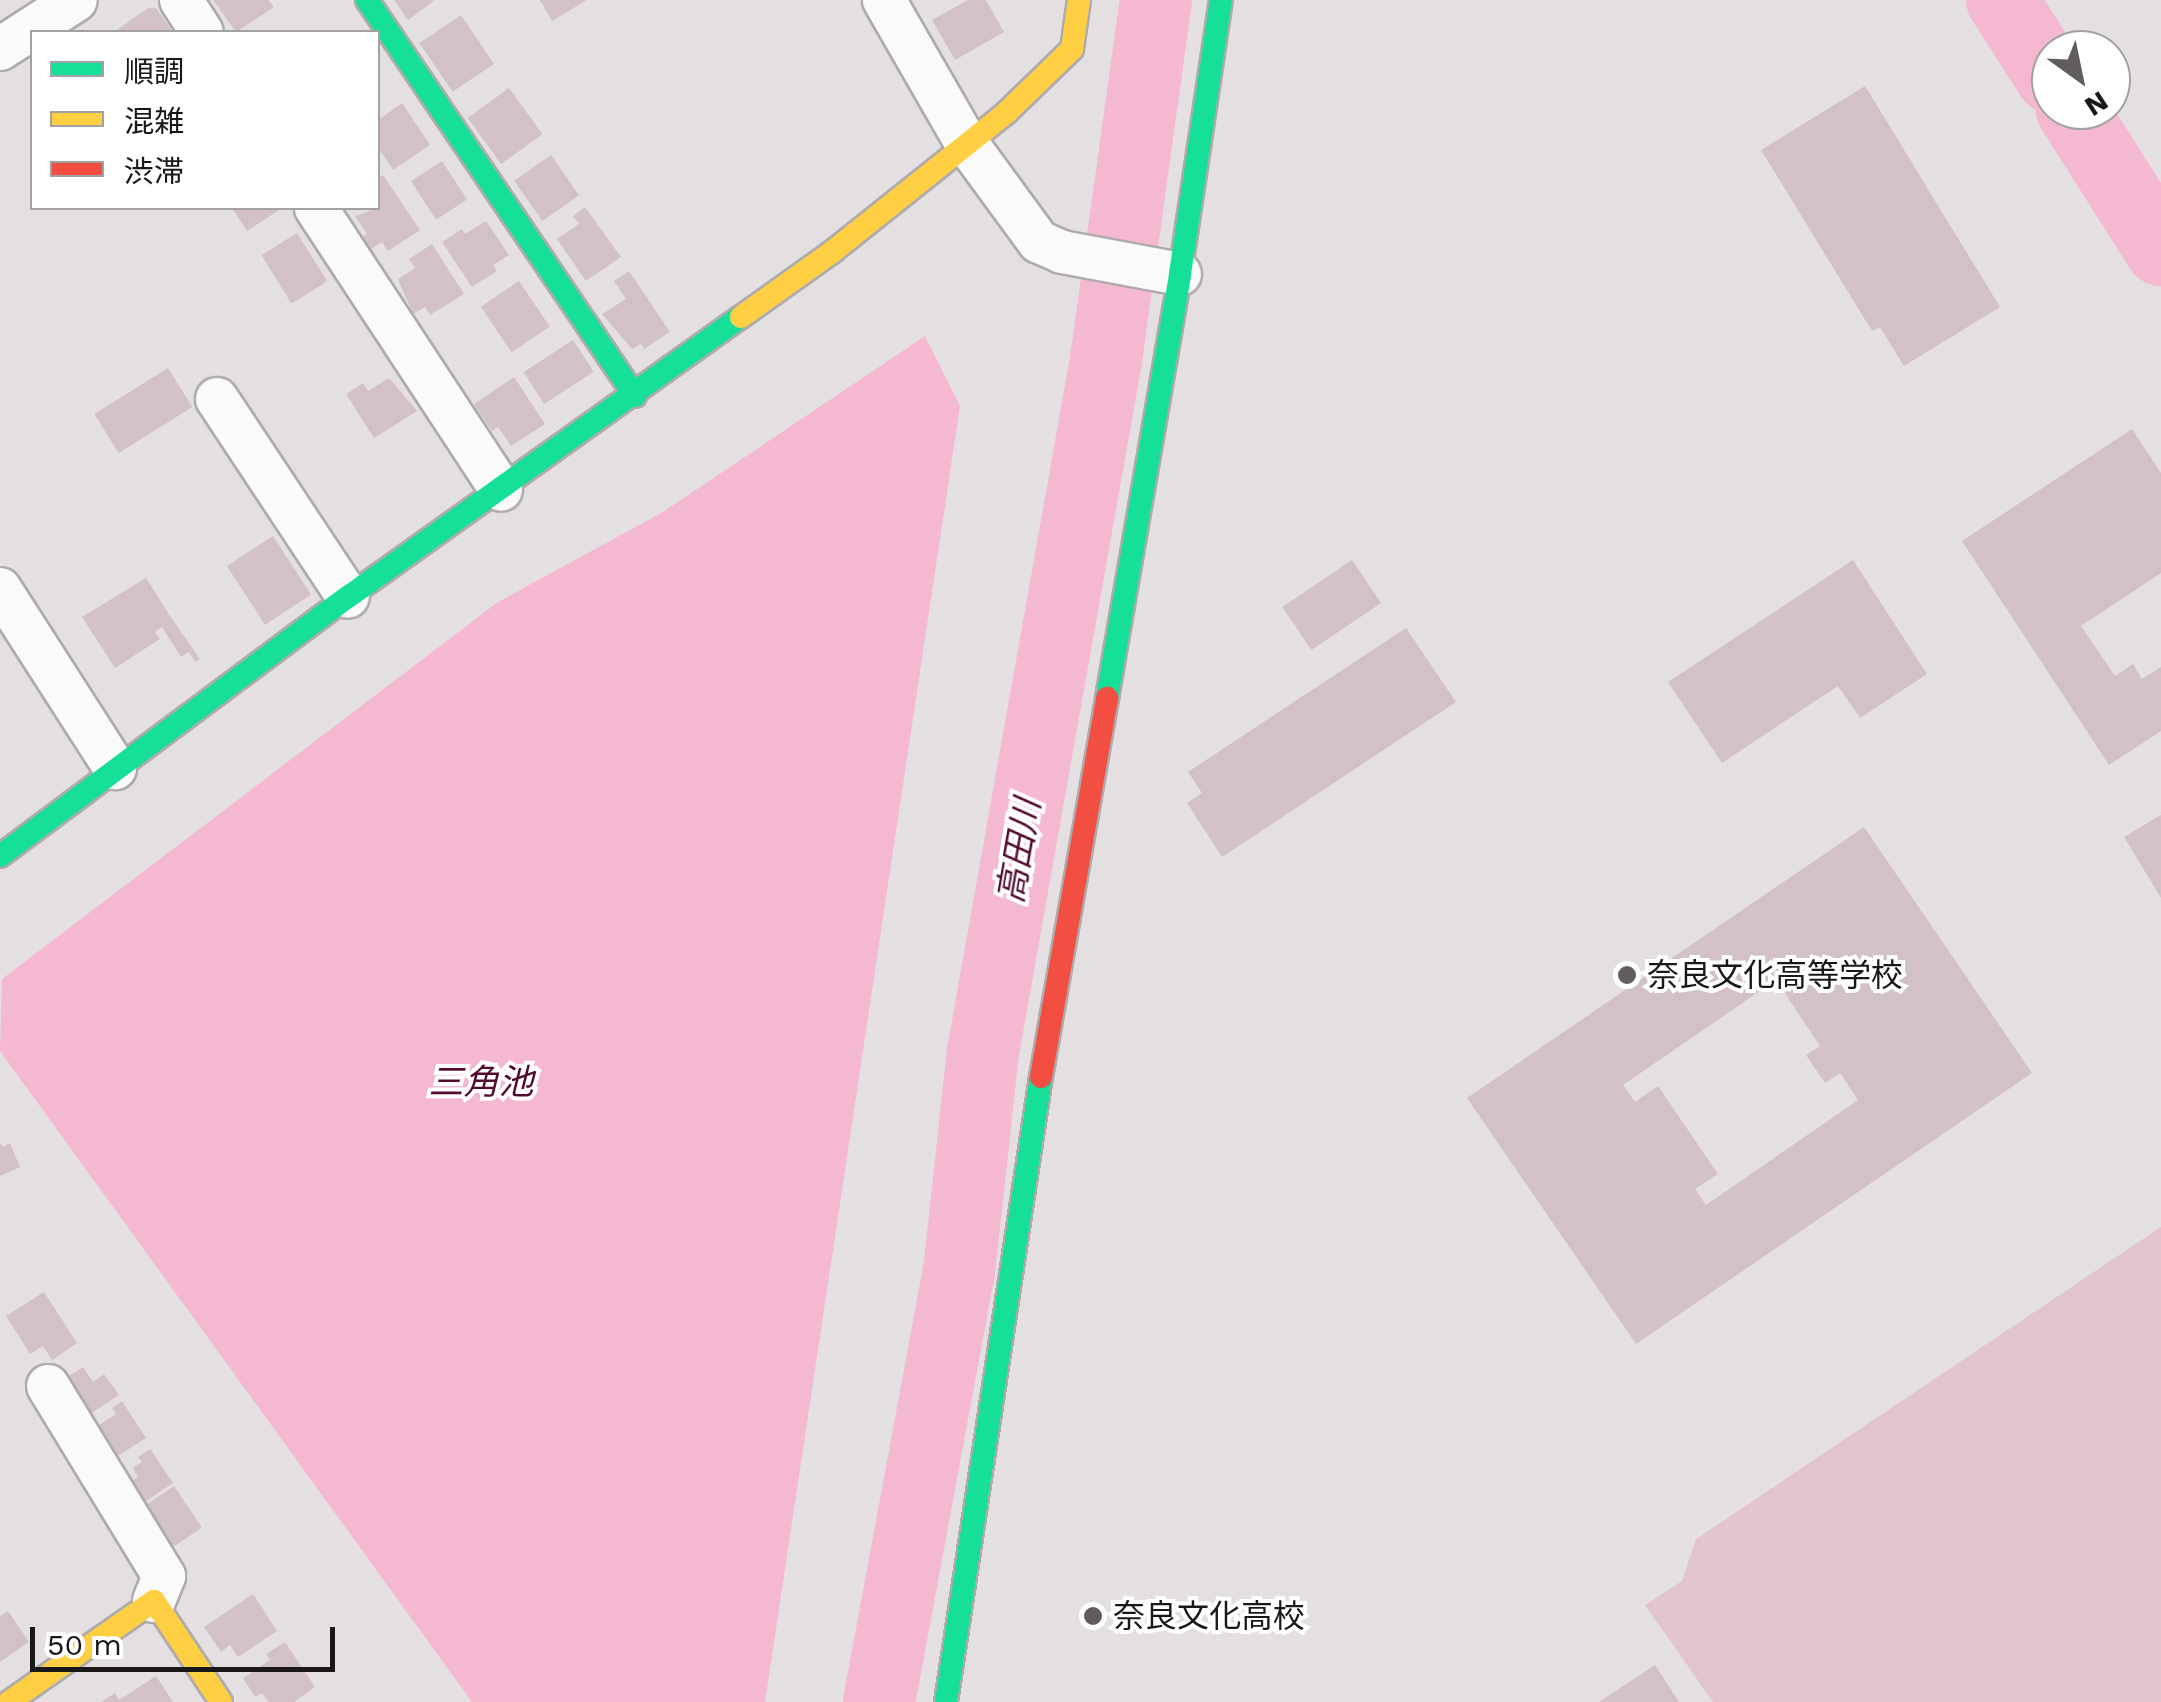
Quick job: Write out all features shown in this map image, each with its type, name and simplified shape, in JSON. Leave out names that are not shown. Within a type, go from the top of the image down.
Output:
[{"type":"street","points":[[180,0],[201,30]]},
{"type":"street","points":[[367,0],[635,396]]},
{"type":"street","points":[[884,0],[966,141],[1039,242],[1062,252],[1166,271]]},
{"type":"street","points":[[0,856],[348,597],[832,252],[966,141],[1006,113],[1072,49],[1080,0]]},
{"type":"street","points":[[946,1702],[1166,271],[1221,0]]},
{"type":"street","points":[[0,49],[59,4]]},
{"type":"street","points":[[317,210],[502,490]]},
{"type":"street","points":[[217,398],[348,597]]},
{"type":"street","points":[[0,589],[115,768]]},
{"type":"street","points":[[9,1702],[154,1600],[164,1576],[48,1386]]},
{"type":"street","points":[[154,1600],[220,1702]]},
{"type":"shaded area","points":[[2161,1227],[2161,1702],[1713,1702],[1645,1605],[1682,1581],[1696,1539]]},
{"type":"water","name":"三角池","points":[[925,336],[960,406],[765,1702],[472,1702],[0,1051],[2,979],[498,602],[663,512]]},
{"type":"building","points":[[213,0],[268,0],[274,7],[239,30],[235,30]]},
{"type":"building","points":[[394,0],[435,0],[408,20]]},
{"type":"building","points":[[540,0],[587,0],[552,21]]},
{"type":"building","points":[[968,0],[986,0],[1004,32],[955,60],[932,20]]},
{"type":"building","points":[[148,8],[156,8],[172,30],[119,30]]},
{"type":"building","points":[[461,15],[494,64],[453,92],[420,43]]},
{"type":"building","points":[[1865,86],[2000,307],[1904,366],[1880,327],[1872,331],[1761,150]]},
{"type":"building","points":[[509,88],[543,134],[501,164],[468,118]]},
{"type":"building","points":[[402,103],[430,145],[393,170],[380,150],[380,119]]},
{"type":"building","points":[[551,155],[579,195],[542,221],[514,181]]},
{"type":"building","points":[[442,161],[467,200],[436,220],[411,181]]},
{"type":"building","points":[[383,175],[420,230],[388,251],[382,242],[369,250],[361,238],[367,234],[355,216],[380,210]]},
{"type":"building","points":[[585,207],[621,257],[586,281],[557,239],[579,224],[573,216]]},
{"type":"building","points":[[233,210],[279,210],[247,231]]},
{"type":"building","points":[[486,221],[509,255],[493,265],[497,271],[472,287],[442,242],[462,229],[465,234]]},
{"type":"building","points":[[297,233],[327,281],[292,304],[261,255]]},
{"type":"building","points":[[432,244],[464,294],[430,315],[425,307],[413,314],[398,279],[415,268],[409,259]]},
{"type":"building","points":[[629,271],[670,332],[644,349],[641,344],[632,349],[602,314],[626,299],[614,281]]},
{"type":"building","points":[[519,281],[550,327],[512,352],[481,307]]},
{"type":"building","points":[[573,340],[594,372],[544,404],[524,372]]},
{"type":"building","points":[[168,368],[192,407],[119,453],[94,414]]},
{"type":"building","points":[[514,377],[545,424],[511,446],[498,427],[492,431],[474,404]]},
{"type":"building","points":[[389,378],[417,411],[374,438],[346,394],[363,383],[368,391]]},
{"type":"building","points":[[2132,429],[2161,473],[2161,573],[2081,626],[2115,676],[2133,664],[2142,679],[2161,667],[2161,731],[2109,765],[1962,541]]},
{"type":"building","points":[[273,536],[311,595],[265,625],[227,566]]},
{"type":"building","points":[[1352,560],[1381,603],[1311,650],[1282,607]]},
{"type":"building","points":[[1853,560],[1927,674],[1860,718],[1838,686],[1722,763],[1668,682]]},
{"type":"building","points":[[146,578],[200,659],[195,662],[189,652],[181,657],[162,627],[155,632],[160,639],[115,668],[82,617]]},
{"type":"building","points":[[1406,628],[1456,702],[1222,857],[1187,803],[1202,793],[1188,772]]},
{"type":"building","points":[[2161,815],[2161,898],[2124,837]]},
{"type":"building","points":[[1864,827],[2032,1073],[1636,1344],[1467,1098]],"holes":[[[1776,980],[1820,1046],[1806,1055],[1825,1083],[1840,1073],[1858,1100],[1706,1205],[1695,1189],[1718,1174],[1658,1086],[1635,1102],[1623,1085]]]},
{"type":"building","points":[[0,1143],[3,1147],[10,1143],[20,1167],[0,1176]]},
{"type":"building","points":[[44,1292],[77,1343],[52,1360],[43,1346],[30,1354],[6,1316]]},
{"type":"building","points":[[83,1367],[93,1382],[104,1374],[119,1395],[87,1416],[63,1380]]},
{"type":"building","points":[[122,1401],[146,1438],[116,1457],[96,1427],[116,1414],[112,1408]]},
{"type":"building","points":[[150,1449],[173,1483],[142,1504],[128,1483],[138,1477],[133,1468],[142,1462],[138,1457]]},
{"type":"building","points":[[174,1486],[202,1527],[171,1548],[143,1507]]},
{"type":"building","points":[[253,1594],[277,1631],[238,1657],[230,1645],[221,1652],[204,1627]]},
{"type":"building","points":[[8,1611],[29,1642],[0,1662],[0,1616]]},
{"type":"building","points":[[285,1642],[315,1687],[294,1702],[269,1702],[262,1693],[255,1697],[243,1678],[270,1660],[266,1654]]},
{"type":"building","points":[[1655,1665],[1679,1702],[1599,1702]]},
{"type":"building","points":[[156,1676],[173,1702],[101,1702],[115,1693],[119,1700]]},
{"type":"waterway","name":"高田川","points":[[879,1702],[959,1272],[983,1052],[1106,360],[1156,0]]},
{"type":"waterway","points":[[2002,0],[2031,46]]},
{"type":"waterway","points":[[2085,130],[2161,250]]},
{"type":"traffic: fast","points":[[367,0],[635,396]]},
{"type":"traffic: fast","points":[[1107,698],[1180,274],[1221,0]]},
{"type":"traffic: fast","points":[[0,856],[348,597],[741,317]]},
{"type":"traffic: fast","points":[[946,1702],[1041,1077]]},
{"type":"traffic: slow","points":[[741,317],[832,252],[1006,113],[1072,49],[1079,0]]},
{"type":"traffic: slow","points":[[9,1702],[154,1601],[221,1702]]},
{"type":"traffic: jam","points":[[1041,1077],[1107,698]]},
{"type":"place","name":"奈良文化高等学校","points":[[1627,975]]},
{"type":"place","name":"奈良文化高校","points":[[1093,1616]]}]
